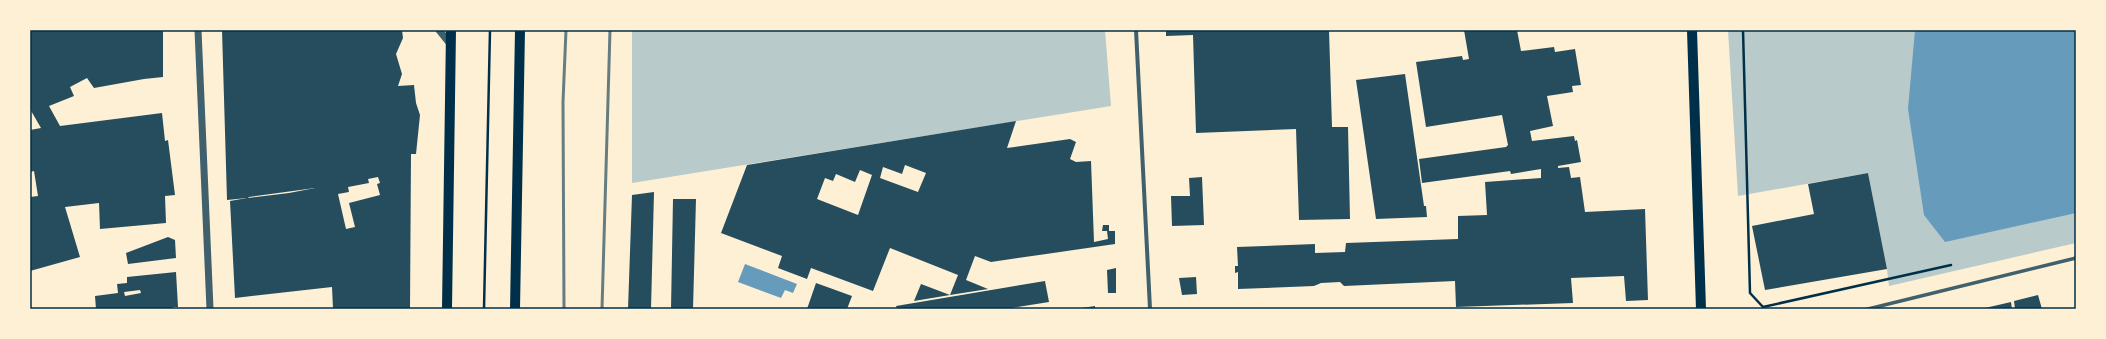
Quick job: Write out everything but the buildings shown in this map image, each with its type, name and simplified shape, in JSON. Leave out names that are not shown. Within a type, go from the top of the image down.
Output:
[{"type":"main road","points":[[447,309],[451,30]]},
{"type":"main road","points":[[515,309],[520,30]]},
{"type":"main road","points":[[1692,30],[1701,309]]},
{"type":"street","points":[[198,30],[210,309]]},
{"type":"street","points":[[439,30],[451,45]]},
{"type":"street","points":[[1136,30],[1150,309]]},
{"type":"street","points":[[1868,309],[2076,258]]},
{"type":"path","points":[[484,309],[490,30]]},
{"type":"path","points":[[1743,30],[1750,294],[1763,307],[1951,265]]},
{"type":"shaded area","points":[[632,30],[1105,30],[1111,106],[632,183]]},
{"type":"shaded area","points":[[1728,30],[2076,30],[2076,243],[1889,286],[1868,173],[1738,196]]},
{"type":"water","points":[[1915,30],[2076,30],[2076,213],[1945,242],[1924,215],[1908,109]]},
{"type":"water","points":[[745,264],[797,284],[793,293],[785,290],[781,298],[738,282]]},
{"type":"railway","points":[[564,309],[563,102],[566,30]]},
{"type":"railway","points":[[602,309],[610,30]]}]
